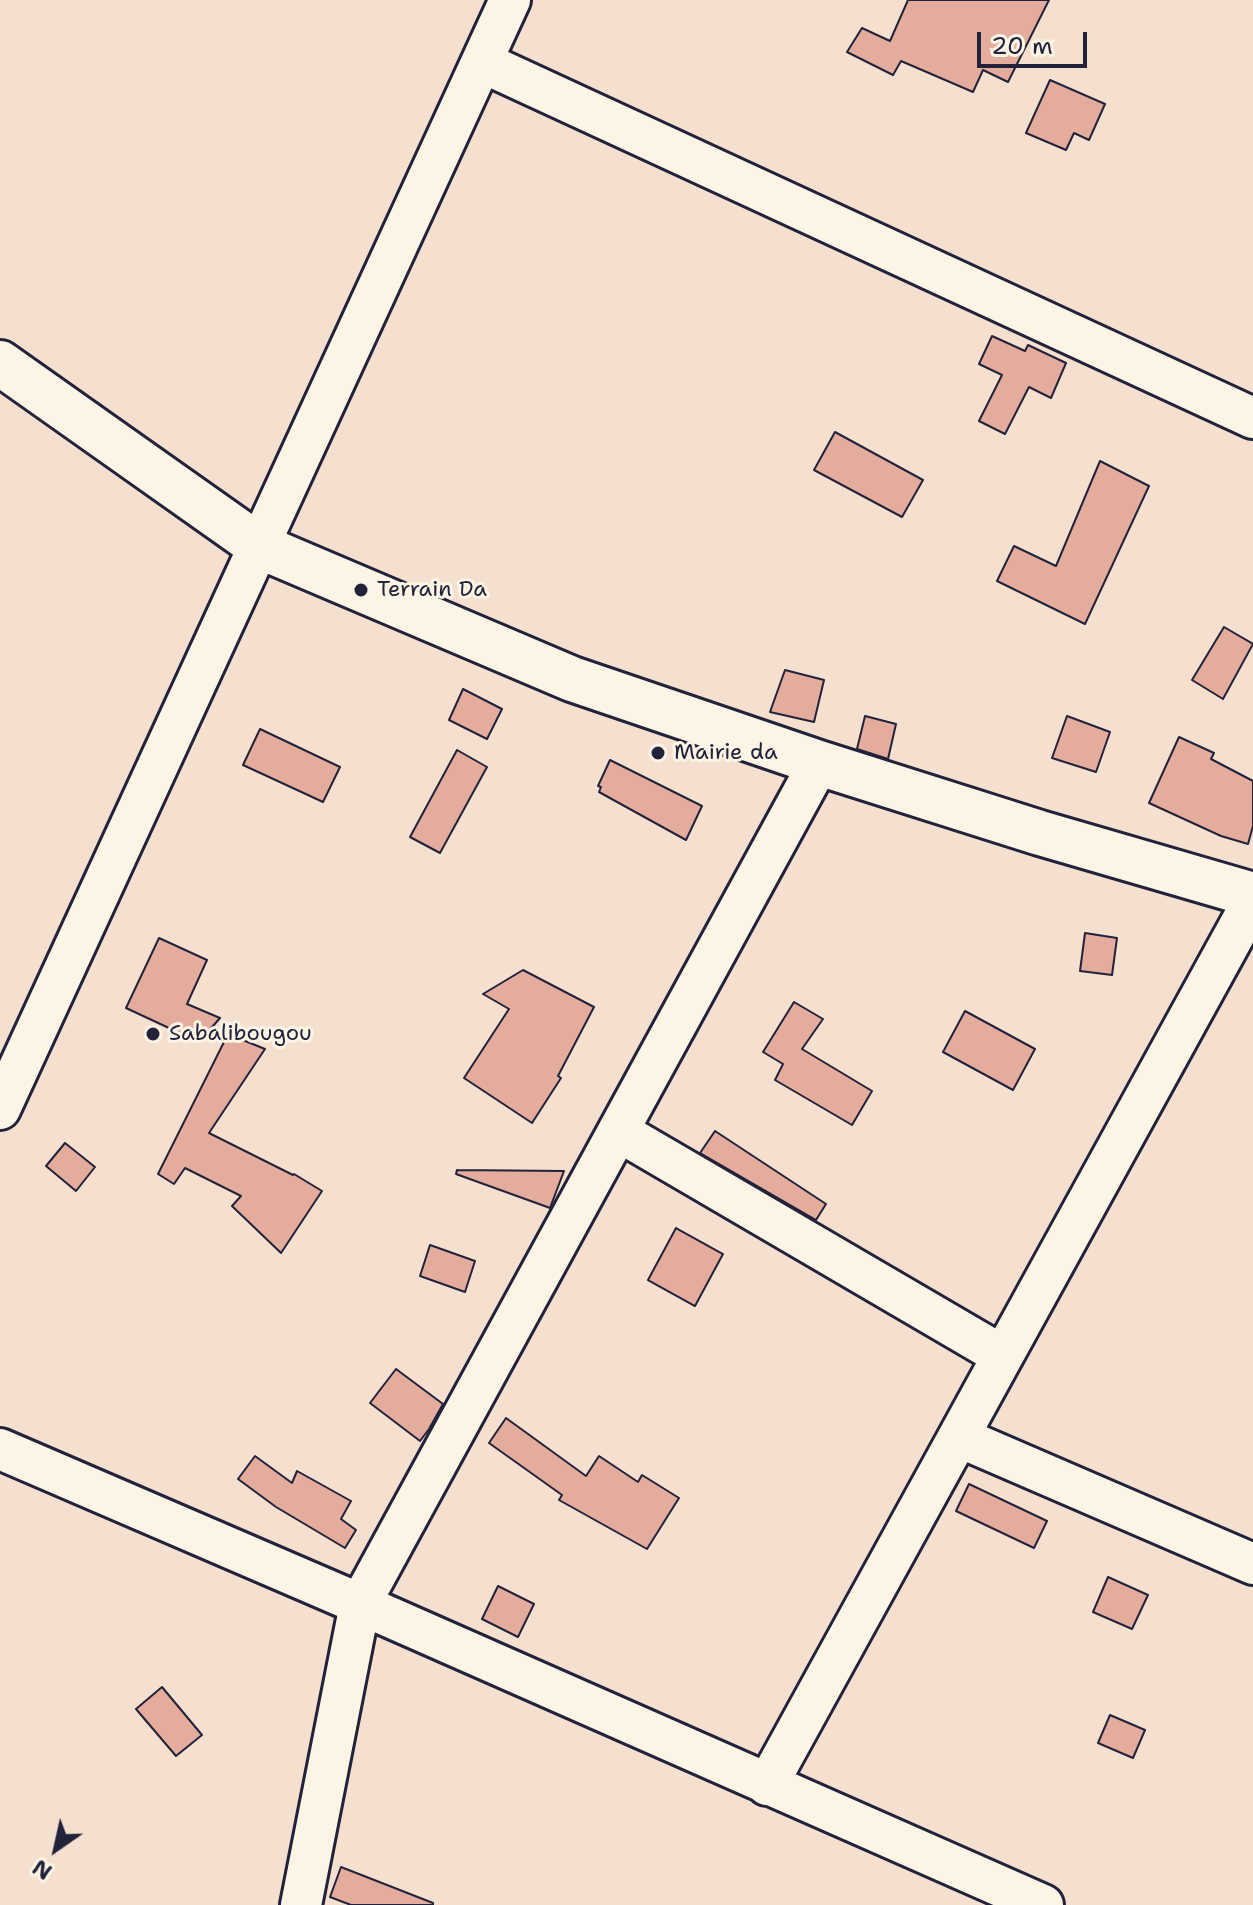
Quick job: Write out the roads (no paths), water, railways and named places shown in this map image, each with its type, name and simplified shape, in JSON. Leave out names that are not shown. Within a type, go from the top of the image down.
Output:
[{"type":"main road","points":[[0,363],[259,546],[572,679],[819,763],[1040,833],[1253,895]]},
{"type":"street","points":[[0,1109],[510,0]]},
{"type":"street","points":[[482,62],[1253,418]]},
{"type":"street","points":[[301,1905],[360,1604],[819,763]]},
{"type":"street","points":[[767,1785],[1253,901]]},
{"type":"street","points":[[618,1131],[1003,1356]]},
{"type":"street","points":[[959,1437],[1253,1564]]},
{"type":"street","points":[[0,1449],[1043,1905]]},
{"type":"place","name":"Terrain Da","points":[[361,590]]},
{"type":"place","name":"Mairie da","points":[[658,753]]},
{"type":"place","name":"Sabalibougou","points":[[153,1034]]}]
